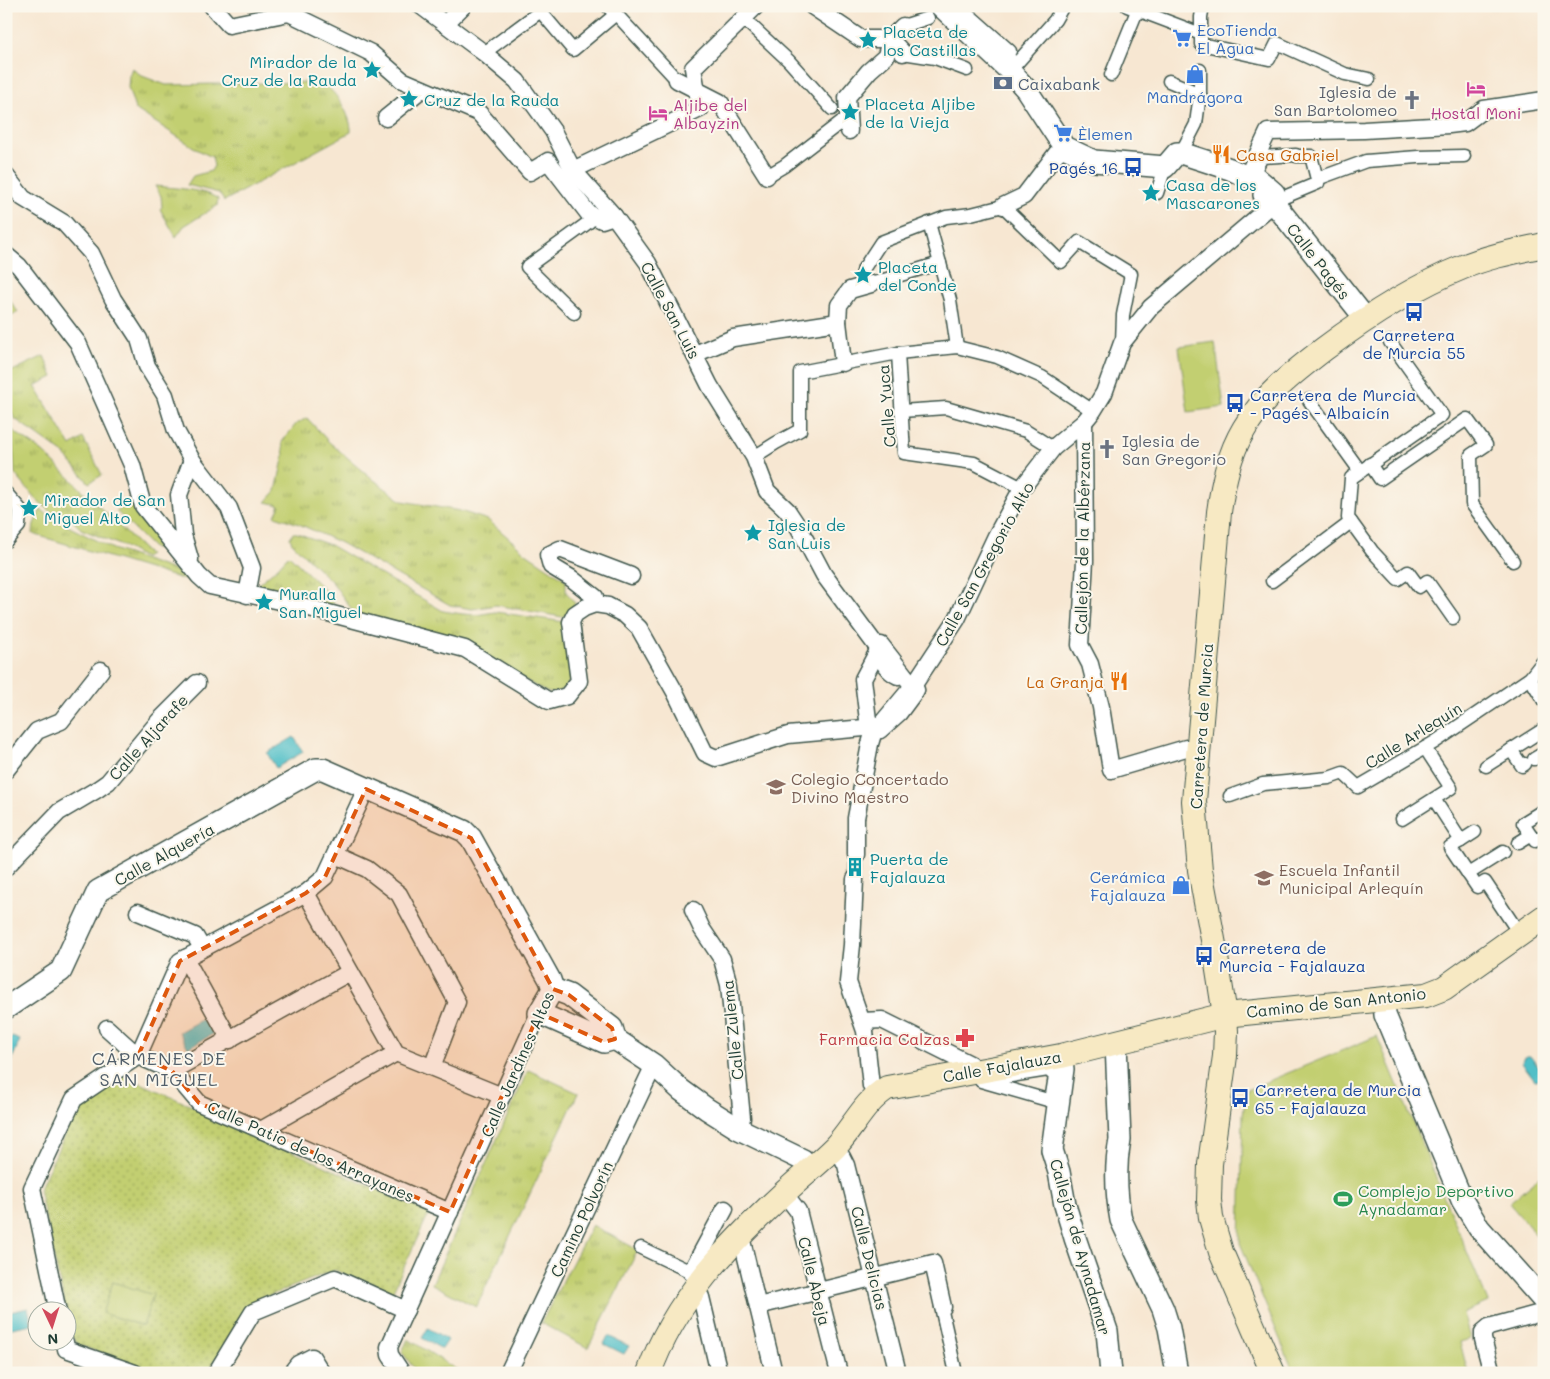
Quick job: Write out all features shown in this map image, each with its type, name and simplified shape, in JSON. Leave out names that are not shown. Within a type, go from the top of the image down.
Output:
[{"type":"main road","name":"Carretera de Murcia","points":[[1273,1373],[1221,1252],[1211,1218],[1209,1200],[1210,1164],[1225,1056],[1225,1015],[1200,870],[1194,801],[1219,512],[1223,485],[1234,447],[1251,417],[1277,387],[1365,318],[1422,286],[1462,267],[1484,259],[1544,245]]},
{"type":"main road","name":"Camino de San Antonio","points":[[1225,1015],[1426,995],[1444,988],[1544,917]]},
{"type":"main road","name":"Calle Fajalauza","points":[[876,1094],[887,1088],[1061,1056],[1225,1015]]},
{"type":"main road","points":[[649,1373],[662,1339],[695,1281],[846,1135],[876,1094]]},
{"type":"street","points":[[212,6],[228,25],[289,14],[372,54],[402,80],[479,113],[530,172],[548,161],[588,213],[602,220],[614,216]]},
{"type":"street","name":"Calle San Luis","points":[[421,6],[518,81],[553,131],[573,170],[614,216],[648,263],[710,386],[754,457],[767,491],[787,510],[800,528],[824,575],[878,648]]},
{"type":"street","points":[[445,24],[464,6]]},
{"type":"street","points":[[573,170],[700,109],[693,68],[744,20],[756,6]]},
{"type":"street","points":[[968,6],[950,9],[958,15],[966,12],[1010,51],[1005,55],[1016,64],[1055,20],[1063,6]]},
{"type":"street","points":[[1201,42],[1203,6]]},
{"type":"street","points":[[1112,75],[1135,8],[1201,42],[1269,59],[1277,43],[1345,74],[1369,79]]},
{"type":"street","points":[[484,53],[544,9],[573,50],[611,10],[677,80],[720,102],[767,176],[845,126],[847,97],[869,71],[886,56],[890,38],[903,26],[934,12],[944,10],[1008,69],[1026,89],[1064,146],[1094,161],[1165,167]]},
{"type":"street","points":[[821,10],[860,39],[890,38]]},
{"type":"street","points":[[744,20],[789,61],[832,109]]},
{"type":"street","points":[[890,38],[903,53],[935,58],[967,70]]},
{"type":"street","points":[[1157,193],[1165,167],[1177,153],[1181,153],[1196,124],[1200,94],[1200,70]]},
{"type":"street","points":[[1169,81],[1200,94]]},
{"type":"street","points":[[386,118],[422,89]]},
{"type":"street","points":[[1247,177],[1268,132],[1364,130],[1448,125],[1465,123],[1484,109],[1544,100]]},
{"type":"street","points":[[865,286],[864,268],[881,242],[946,217],[971,214],[1003,206],[1024,196],[1064,146]]},
{"type":"street","name":"Calle Pagés","points":[[1181,153],[1230,169],[1247,177],[1253,175],[1274,193],[1274,203],[1365,318]]},
{"type":"street","points":[[1311,156],[1317,179],[1318,183],[1282,198],[1275,189],[1254,172],[1262,157],[1311,156]]},
{"type":"street","points":[[1317,179],[1366,161],[1464,156]]},
{"type":"street","points":[[6,176],[23,198],[64,223],[91,253],[113,299],[139,339],[147,366],[166,395],[176,431],[192,460],[229,508],[252,568],[247,595]]},
{"type":"street","name":"Calle San Gregorio Alto","points":[[875,727],[880,730],[899,713],[916,690],[911,688],[956,619],[996,536],[1022,488],[1053,448],[1088,417],[1104,393],[1122,343],[1151,307],[1274,203]]},
{"type":"street","points":[[1003,206],[1061,262],[1079,242],[1131,274],[1122,315],[1122,343]]},
{"type":"street","points":[[574,313],[527,267],[589,222],[588,213]]},
{"type":"street","points":[[929,223],[950,300],[957,347]]},
{"type":"street","points":[[6,255],[19,266],[78,343],[132,464],[143,506],[210,586],[298,605],[465,649],[549,701],[567,696],[579,681],[571,622],[576,614],[584,608],[595,604],[608,606],[625,615],[639,628],[705,753],[716,758],[788,735],[875,727]]},
{"type":"street","points":[[843,363],[838,322],[839,305],[850,290],[940,263]]},
{"type":"street","points":[[695,354],[734,338],[838,322]]},
{"type":"street","points":[[1390,342],[1442,415],[1351,478],[1348,518],[1372,551],[1398,578],[1408,572],[1419,587],[1427,581],[1453,618]]},
{"type":"street","points":[[754,457],[776,442],[800,430],[800,372],[898,353],[957,347],[997,357],[1042,377],[1088,417]]},
{"type":"street","name":"Calle Yuca","points":[[898,353],[904,453],[974,463],[1022,488]]},
{"type":"street","points":[[1308,400],[1365,468],[1380,479],[1467,420],[1486,445],[1471,455],[1472,504],[1514,561]]},
{"type":"street","points":[[901,411],[946,408],[1026,431],[1053,448]]},
{"type":"street","name":"Callejón de la Albérzana","points":[[1088,417],[1085,561],[1080,646],[1090,664],[1101,707],[1111,770],[1186,748],[1198,749]]},
{"type":"street","points":[[192,460],[179,494],[183,535],[193,567]]},
{"type":"street","points":[[6,493],[20,509],[19,526],[6,541]]},
{"type":"street","points":[[1272,581],[1351,522]]},
{"type":"street","points":[[595,604],[595,597],[571,578],[551,566],[548,555],[560,548],[631,576]]},
{"type":"street","points":[[875,727],[868,720],[863,679],[881,645],[911,688]]},
{"type":"street","points":[[878,648],[880,657],[891,672],[911,688]]},
{"type":"street","name":"Calle Arlequín","points":[[1230,796],[1263,784],[1329,778],[1342,772],[1358,787],[1425,748],[1530,678],[1544,660]]},
{"type":"street","points":[[6,770],[37,731],[61,721],[101,670]]},
{"type":"street","points":[[1530,678],[1544,701]]},
{"type":"street","name":"Calle Aljarafe","points":[[6,868],[59,812],[108,782],[159,721],[198,683]]},
{"type":"street","points":[[856,855],[856,818],[875,727]]},
{"type":"street","points":[[1486,766],[1544,729]]},
{"type":"street","points":[[1402,819],[1451,788],[1425,748]]},
{"type":"street","points":[[1511,750],[1522,766],[1534,759]]},
{"type":"street","name":"Calle Alquería","points":[[6,1008],[61,971],[98,891],[316,769],[323,769],[366,789]]},
{"type":"street","points":[[56,1302],[32,1188],[74,1099],[138,1056],[180,961],[306,893],[325,877],[366,789]]},
{"type":"street","name":"Calle Jardines Altos","points":[[366,789],[464,831],[471,838],[532,945],[553,989],[539,1013],[389,1347],[390,1355],[402,1373]]},
{"type":"street","points":[[1434,799],[1460,850],[1468,874],[1477,887],[1486,882],[1513,924]]},
{"type":"street","points":[[1518,843],[1537,835],[1523,823],[1544,810]]},
{"type":"street","points":[[1460,850],[1475,832]]},
{"type":"street","points":[[1468,874],[1503,852]]},
{"type":"street","points":[[336,855],[367,869],[399,894],[457,1002],[432,1067]]},
{"type":"street","points":[[855,879],[848,982],[865,1031],[871,1086],[876,1094]]},
{"type":"street","points":[[306,893],[396,1053],[502,1096]]},
{"type":"street","name":"Calle Zulema","points":[[693,910],[702,929],[722,959],[729,985],[742,1118],[739,1129]]},
{"type":"street","points":[[138,912],[195,936],[202,948]]},
{"type":"street","points":[[185,958],[230,1040]]},
{"type":"street","points":[[172,1071],[350,972]]},
{"type":"street","points":[[553,989],[569,995],[612,1028],[614,1039],[654,1065],[694,1099],[739,1129],[804,1160],[812,1168]]},
{"type":"street","points":[[1384,1000],[1385,1015],[1462,1200],[1478,1228],[1544,1300]]},
{"type":"street","points":[[539,1013],[604,1042],[614,1039]]},
{"type":"street","points":[[862,1021],[882,1020],[970,1064],[971,1072]]},
{"type":"street","name":"Calle Patio de los Arrayanes","points":[[107,1028],[138,1056],[172,1071],[199,1102],[450,1212]]},
{"type":"street","points":[[1116,1043],[1120,1140],[1117,1154],[1119,1212],[1169,1328],[1177,1373]]},
{"type":"street","points":[[260,1130],[396,1053]]},
{"type":"street","name":"Callejón de Aynadamar","points":[[1061,1056],[1062,1069],[1056,1096],[1052,1150],[1072,1229],[1108,1331],[1111,1373]]},
{"type":"street","name":"Camino Polvorín","points":[[508,1373],[654,1065]]},
{"type":"street","points":[[1048,1070],[1055,1076],[1056,1096],[1019,1091],[981,1081],[1048,1070]]},
{"type":"street","name":"Calle Delicias","points":[[833,1148],[842,1157],[846,1165],[898,1373]]},
{"type":"street","name":"Calle Abeja","points":[[784,1193],[798,1211],[838,1373]]},
{"type":"street","points":[[695,1281],[725,1210]]},
{"type":"street","points":[[737,1239],[743,1244],[774,1373]]},
{"type":"street","points":[[641,1248],[695,1281],[701,1297],[720,1373]]},
{"type":"street","points":[[758,1306],[933,1263],[956,1373]]},
{"type":"street","points":[[216,1373],[253,1312],[335,1278],[406,1310]]},
{"type":"street","points":[[1492,1373],[1483,1339],[1484,1332],[1489,1327],[1544,1312]]},
{"type":"street","points":[[75,1352],[135,1373]]},
{"type":"street","points":[[291,1373],[298,1364],[312,1357],[320,1370],[318,1373]]},
{"type":"highlighted area","points":[[366,789],[471,838],[553,989],[569,995],[612,1028],[615,1039],[604,1042],[539,1013],[450,1212],[199,1103],[172,1071],[138,1056],[180,961],[306,893],[325,877]]},
{"type":"green space","points":[[132,68],[142,76],[166,85],[319,82],[325,85],[341,103],[349,118],[351,132],[224,201],[219,193],[187,185],[193,176],[211,171],[214,166],[212,157],[135,109],[128,87]]},
{"type":"green space","points":[[155,186],[205,193],[218,199],[217,206],[184,226],[176,237],[160,209],[162,207],[161,196]]},
{"type":"green space","points":[[6,295],[18,312],[6,317]]},
{"type":"green space","points":[[1215,342],[1224,407],[1188,412],[1179,347]]},
{"type":"green space","points":[[44,356],[53,377],[35,386],[71,446],[83,438],[102,475],[89,483],[63,453],[15,419],[6,401],[6,374]]},
{"type":"green space","points":[[307,418],[329,442],[402,501],[460,511],[488,520],[526,553],[566,580],[566,592],[575,603],[572,611],[562,617],[496,605],[472,609],[450,605],[341,543],[299,524],[275,516],[280,505],[266,502],[276,491],[284,455],[282,442],[296,424]]},
{"type":"green space","points":[[12,430],[43,452],[149,555],[144,558],[125,547],[81,529],[71,519],[53,514],[35,498],[15,474]]},
{"type":"green space","points":[[136,502],[170,547],[154,549],[116,511]]},
{"type":"green space","points":[[41,509],[50,517],[113,549],[185,574],[185,580],[33,534],[34,524]]},
{"type":"green space","points":[[293,533],[330,545],[443,611],[476,615],[495,612],[565,622],[571,679],[566,687],[556,694],[546,692],[488,659],[354,613],[333,583],[292,543],[290,538]]},
{"type":"green space","points":[[289,555],[333,598],[333,606],[323,607],[255,593],[257,585]]},
{"type":"green space","name":"Complejo Deportivo Aynadamar","points":[[1377,1036],[1488,1302],[1463,1313],[1470,1339],[1460,1342],[1468,1373],[1294,1373],[1240,1243],[1243,1114],[1247,1090]]},
{"type":"green space","points":[[528,1070],[578,1093],[476,1307],[432,1284]]},
{"type":"green space","points":[[125,1076],[429,1213],[391,1295],[335,1270],[248,1304],[208,1373],[159,1373],[78,1345],[78,1302],[64,1302],[39,1190],[80,1102]]},
{"type":"green space","points":[[1544,1173],[1544,1244],[1509,1203]]},
{"type":"green space","points":[[592,1225],[638,1250],[588,1348],[541,1323]]},
{"type":"green space","points":[[113,1282],[153,1295],[143,1326],[102,1313]]},
{"type":"green space","points":[[408,1339],[462,1373],[417,1373],[402,1352]]},
{"type":"water","points":[[294,737],[303,752],[276,768],[267,753]]},
{"type":"water","points":[[206,1017],[215,1033],[188,1048],[179,1032]]},
{"type":"water","points":[[12,1037],[20,1040],[9,1066],[6,1067],[6,1039]]},
{"type":"water","points":[[1530,1056],[1544,1074],[1542,1078],[1535,1080],[1522,1063],[1523,1058]]},
{"type":"water","points":[[28,1308],[28,1325],[7,1329],[6,1313]]},
{"type":"water","points":[[428,1328],[448,1340],[442,1349],[422,1338]]},
{"type":"water","points":[[608,1336],[629,1346],[624,1354],[604,1344]]},
{"type":"tunnel","points":[[855,879],[856,855]]},
{"type":"place","name":"EcoTienda El Agua","points":[[1182,38]]},
{"type":"place","name":"Placeta de los Castillas","points":[[868,40]]},
{"type":"place","name":"Mirador de la Cruz de la Rauda","points":[[372,70]]},
{"type":"place","name":"Mandrágora","points":[[1195,74]]},
{"type":"place","name":"Caixabank","points":[[1003,83]]},
{"type":"place","name":"Hostal Moni","points":[[1476,89]]},
{"type":"place","name":"Cruz de la Rauda","points":[[409,99]]},
{"type":"place","name":"Iglesia de San Bartolomeo","points":[[1412,100]]},
{"type":"place","name":"Placeta Aljibe de la Vieja","points":[[850,112]]},
{"type":"place","name":"Aljibe del Albayzin","points":[[658,113]]},
{"type":"place","name":"Èlemen","points":[[1063,133]]},
{"type":"place","name":"Casa Gabriel","points":[[1221,154]]},
{"type":"place","name":"Pagés 16","points":[[1133,167]]},
{"type":"place","name":"Casa de los Mascarones","points":[[1151,193]]},
{"type":"place","name":"Placeta del Conde","points":[[863,275]]},
{"type":"place","name":"Carretera de Murcia 55","points":[[1414,312]]},
{"type":"place","name":"Carretera de Murcia - Pagés - Albaicín","points":[[1235,403]]},
{"type":"place","name":"Iglesia de San Gregorio","points":[[1107,449]]},
{"type":"place","name":"Mirador de San Miguel Alto","points":[[29,508]]},
{"type":"place","name":"Iglesia de San Luis","points":[[753,533]]},
{"type":"place","name":"Muralla San Miguel","points":[[264,602]]},
{"type":"place","name":"La Granja","points":[[1119,681]]},
{"type":"place","name":"Colegio Concertado Divino Maestro","points":[[776,787]]},
{"type":"place","name":"Puerta de Fajalauza","points":[[855,867]]},
{"type":"place","name":"Escuela Infantil Municipal Arlequín","points":[[1264,878]]},
{"type":"place","name":"Cerámica Fajalauza","points":[[1181,885]]},
{"type":"place","name":"Carretera de Murcia - Fajalauza","points":[[1204,956]]},
{"type":"place","name":"Farmacia Calzas","points":[[965,1038]]},
{"type":"place","name":"Carretera de Murcia 65 - Fajalauza","points":[[1240,1098]]},
{"type":"place","name":"Complejo Deportivo Aynadamar","points":[[1343,1199]]},
{"type":"district","name":"CÁRMENES DE SAN MIGUEL","points":[[159,1068]]}]
